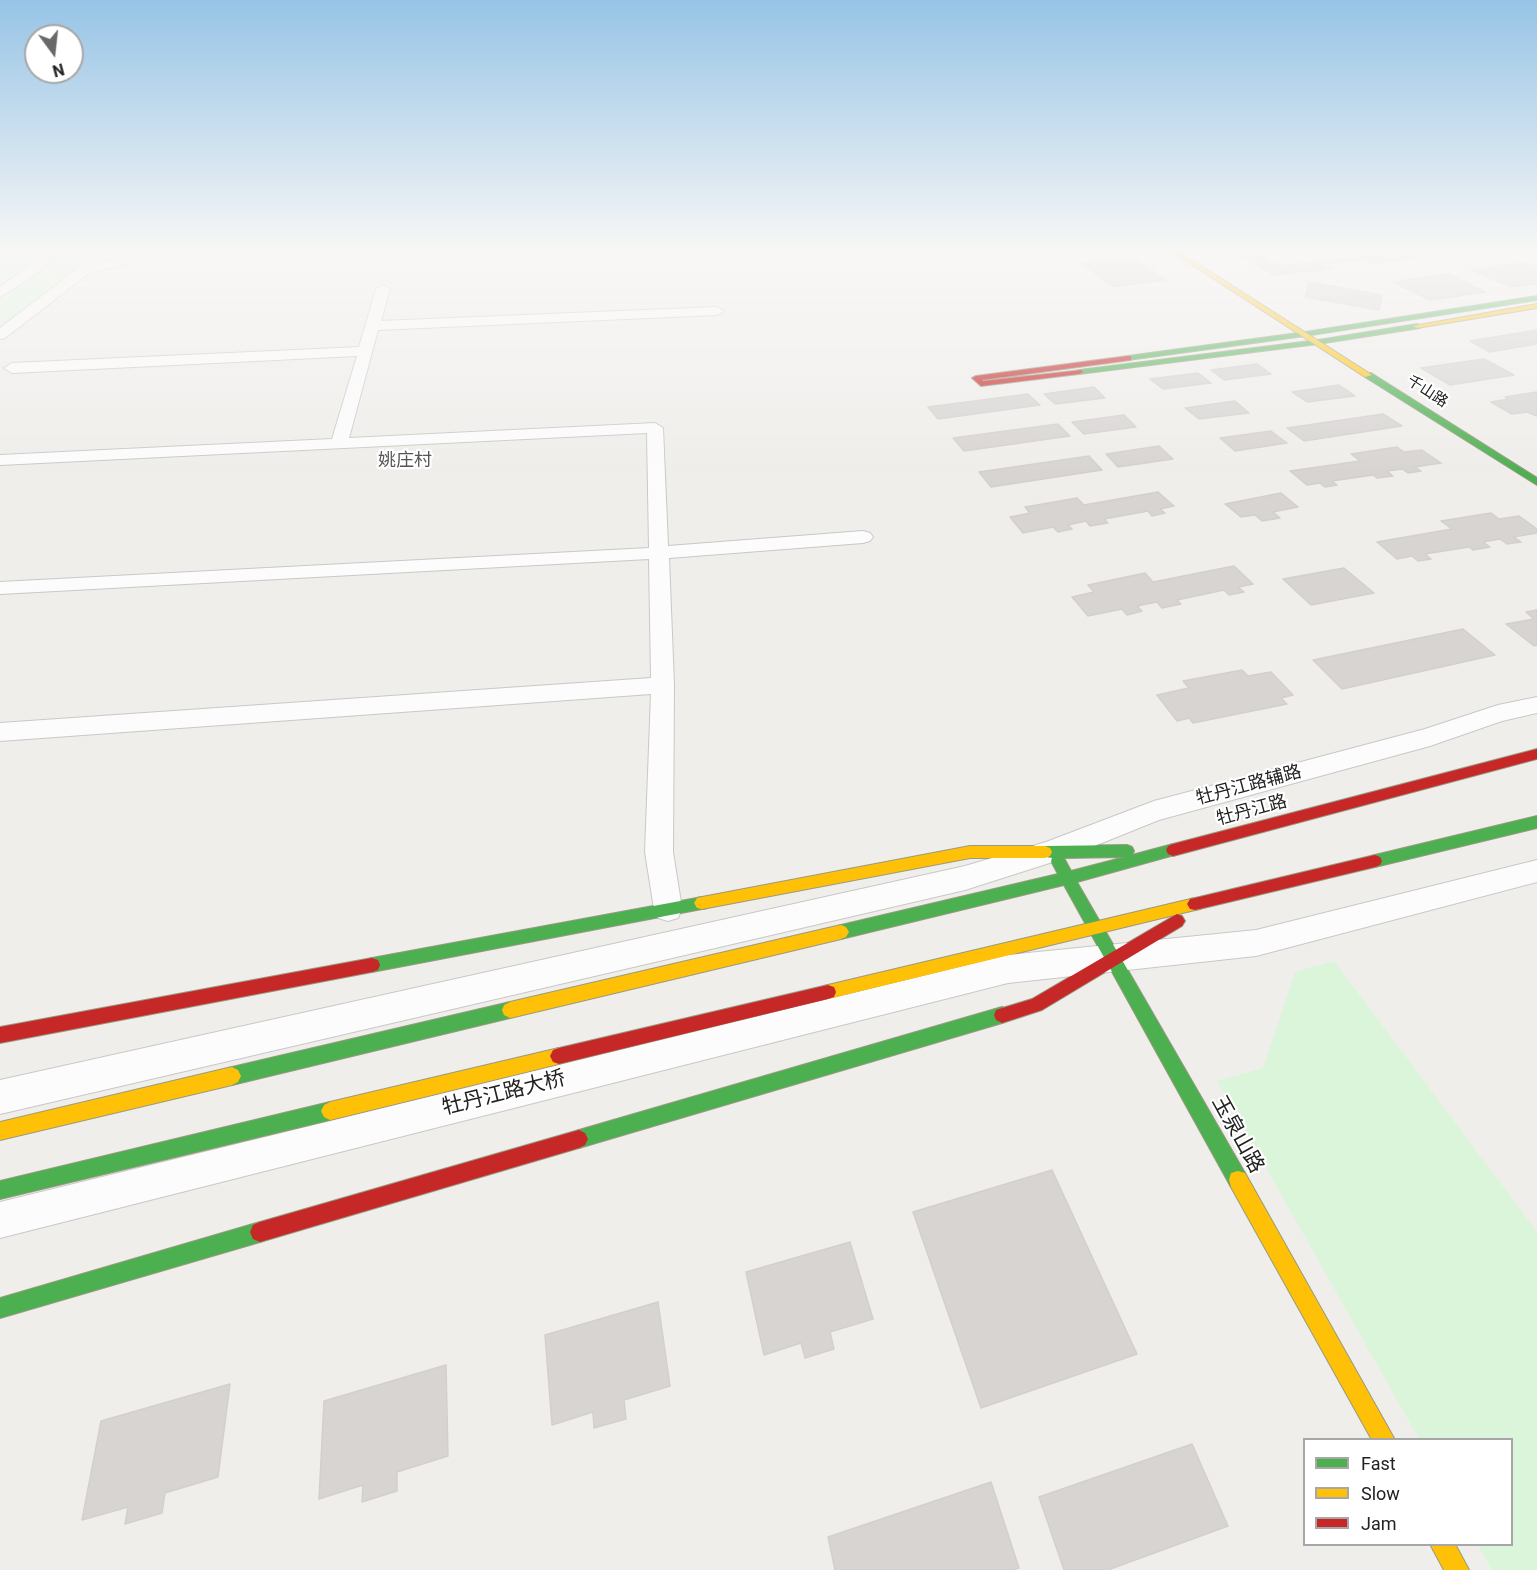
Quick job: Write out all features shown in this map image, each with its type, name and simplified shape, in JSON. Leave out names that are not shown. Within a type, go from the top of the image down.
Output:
[{"type":"street","points":[[339,442],[372,326]]},
{"type":"street","name":"千山路","points":[[1293,326],[1305,334],[1324,338],[1537,468]]},
{"type":"street","name":"千山路","points":[[1306,326],[1537,482]]},
{"type":"street","points":[[1324,338],[1386,326]]},
{"type":"street","points":[[1305,334],[975,378],[981,384],[1402,326]]},
{"type":"street","points":[[12,368],[365,351]]},
{"type":"street","points":[[0,460],[655,428],[663,685],[659,852],[668,909]]},
{"type":"street","points":[[0,588],[659,553],[863,537]]},
{"type":"street","points":[[0,732],[663,685]]},
{"type":"street","name":"牡丹江路辅路","points":[[970,888],[1052,851],[1154,811],[1430,737],[1498,713],[1537,705]]},
{"type":"street","name":"牡丹江路","points":[[970,888],[1069,878],[1537,753]]},
{"type":"street","points":[[1004,961],[1097,929],[1537,822]]},
{"type":"street","points":[[0,1035],[970,852],[1174,850]]},
{"type":"street","name":"玉泉山路","points":[[1052,851],[1383,1438]]},
{"type":"street","points":[[1004,961],[1113,957],[1256,943],[1537,871]]},
{"type":"street","points":[[0,1097],[970,888]]},
{"type":"street","points":[[0,1131],[970,888]]},
{"type":"street","points":[[0,1308],[1036,1005],[1113,957],[1210,902]]},
{"type":"street","name":"牡丹江路大桥","points":[[0,1190],[1004,961]]},
{"type":"street","name":"牡丹江路大桥","points":[[0,1220],[1004,961]]},
{"type":"street","points":[[1443,1546],[1457,1570]]},
{"type":"green space","points":[[1334,961],[1537,1232],[1537,1570],[1492,1570],[1479,1546],[1513,1546],[1513,1438],[1418,1438],[1217,1081],[1263,1068],[1295,972]]},
{"type":"building","points":[[1537,330],[1537,344],[1490,352],[1470,341]]},
{"type":"building","points":[[1484,359],[1514,375],[1450,385],[1421,368]]},
{"type":"building","points":[[1257,364],[1271,374],[1224,380],[1211,370]]},
{"type":"building","points":[[1198,373],[1211,383],[1163,389],[1150,379]]},
{"type":"building","points":[[1339,385],[1355,396],[1307,402],[1292,392]]},
{"type":"building","points":[[1094,387],[1105,398],[1055,404],[1044,394]]},
{"type":"building","points":[[1537,392],[1537,416],[1527,412],[1512,414],[1491,402],[1509,399],[1505,397]]},
{"type":"building","points":[[1028,394],[1040,405],[938,419],[928,407]]},
{"type":"building","points":[[1235,401],[1249,413],[1199,419],[1185,408]]},
{"type":"building","points":[[1383,414],[1402,426],[1304,441],[1287,428]]},
{"type":"building","points":[[1124,415],[1136,427],[1084,434],[1072,422]]},
{"type":"building","points":[[1058,424],[1070,436],[964,451],[953,438]]},
{"type":"building","points":[[1271,431],[1287,443],[1235,451],[1220,438]]},
{"type":"building","points":[[1159,446],[1173,459],[1118,467],[1106,454]]},
{"type":"building","points":[[1397,447],[1404,452],[1422,450],[1441,463],[1415,467],[1421,471],[1408,473],[1402,469],[1387,471],[1393,476],[1377,478],[1373,475],[1332,481],[1337,485],[1325,487],[1320,483],[1307,485],[1290,471],[1360,461],[1351,454]]},
{"type":"building","points":[[1089,456],[1102,470],[991,487],[979,472]]},
{"type":"building","points":[[1158,492],[1174,506],[1160,509],[1165,513],[1152,516],[1148,511],[1104,519],[1108,523],[1090,526],[1086,521],[1068,525],[1072,529],[1058,532],[1053,527],[1023,533],[1010,517],[1030,513],[1025,507],[1077,498],[1084,505]]},
{"type":"building","points":[[1281,493],[1298,507],[1273,512],[1280,518],[1262,521],[1255,515],[1241,517],[1225,504]]},
{"type":"building","points":[[1491,513],[1499,519],[1519,516],[1537,529],[1537,533],[1513,537],[1521,542],[1507,544],[1500,539],[1483,542],[1490,547],[1473,550],[1469,547],[1425,554],[1431,559],[1418,561],[1412,556],[1397,559],[1377,542],[1452,529],[1441,521]]},
{"type":"building","points":[[1234,566],[1253,584],[1238,587],[1244,592],[1229,595],[1224,590],[1177,600],[1181,604],[1162,608],[1157,602],[1137,606],[1142,611],[1127,615],[1122,609],[1088,616],[1072,597],[1094,592],[1088,585],[1145,573],[1153,582]]},
{"type":"building","points":[[1344,568],[1374,593],[1311,605],[1283,579]]},
{"type":"building","points":[[1537,610],[1537,645],[1534,646],[1506,624],[1534,619],[1526,612]]},
{"type":"building","points":[[1463,629],[1495,655],[1342,689],[1313,660]]},
{"type":"building","points":[[1242,670],[1248,676],[1271,672],[1293,695],[1281,698],[1287,704],[1193,723],[1189,718],[1177,721],[1157,695],[1189,688],[1183,681]]},
{"type":"building","points":[[1052,1170],[1137,1354],[981,1408],[913,1212]]},
{"type":"building","points":[[850,1242],[873,1319],[830,1332],[834,1349],[805,1358],[801,1343],[764,1355],[746,1272]]},
{"type":"building","points":[[658,1302],[670,1386],[624,1400],[626,1419],[594,1428],[593,1412],[552,1425],[545,1335]]},
{"type":"building","points":[[446,1365],[448,1456],[397,1472],[397,1491],[362,1502],[363,1485],[319,1499],[324,1401]]},
{"type":"building","points":[[230,1384],[218,1477],[165,1493],[162,1513],[125,1524],[128,1507],[82,1520],[101,1421]]},
{"type":"building","points":[[1192,1444],[1228,1526],[1108,1570],[1064,1570],[1039,1497]]},
{"type":"building","points":[[991,1482],[1019,1568],[1012,1570],[835,1570],[828,1537]]},
{"type":"traffic: fast","points":[[1128,358],[1355,326]]},
{"type":"traffic: fast","points":[[1079,372],[1318,342],[1415,326]]},
{"type":"traffic: fast","points":[[1368,375],[1537,482]]},
{"type":"traffic: fast","points":[[1375,861],[1537,822]]},
{"type":"traffic: fast","points":[[841,932],[1069,878],[1173,850]]},
{"type":"traffic: fast","points":[[1045,852],[1127,851]]},
{"type":"traffic: fast","points":[[1058,861],[1238,1180]]},
{"type":"traffic: fast","points":[[372,965],[702,903]]},
{"type":"traffic: fast","points":[[232,1076],[510,1010]]},
{"type":"traffic: fast","points":[[579,1139],[1002,1015]]},
{"type":"traffic: fast","points":[[0,1190],[330,1111]]},
{"type":"traffic: fast","points":[[0,1308],[260,1232]]},
{"type":"traffic: slow","points":[[1292,326],[1368,375]]},
{"type":"traffic: slow","points":[[702,903],[970,852],[1045,852]]},
{"type":"traffic: slow","points":[[828,992],[1195,904]]},
{"type":"traffic: slow","points":[[510,1010],[841,932]]},
{"type":"traffic: slow","points":[[330,1111],[559,1056]]},
{"type":"traffic: slow","points":[[0,1131],[232,1076]]},
{"type":"traffic: slow","points":[[1238,1180],[1383,1438]]},
{"type":"traffic: slow","points":[[1443,1546],[1457,1570]]},
{"type":"traffic: jam","points":[[1079,372],[981,384],[976,378],[1128,358]]},
{"type":"traffic: jam","points":[[1173,850],[1537,754]]},
{"type":"traffic: jam","points":[[1195,904],[1375,861]]},
{"type":"traffic: jam","points":[[1002,1015],[1036,1005],[1177,921]]},
{"type":"traffic: jam","points":[[0,1035],[372,965]]},
{"type":"traffic: jam","points":[[559,1056],[828,992]]},
{"type":"traffic: jam","points":[[260,1232],[579,1139]]},
{"type":"district","name":"姚庄村","points":[[405,461]]}]
